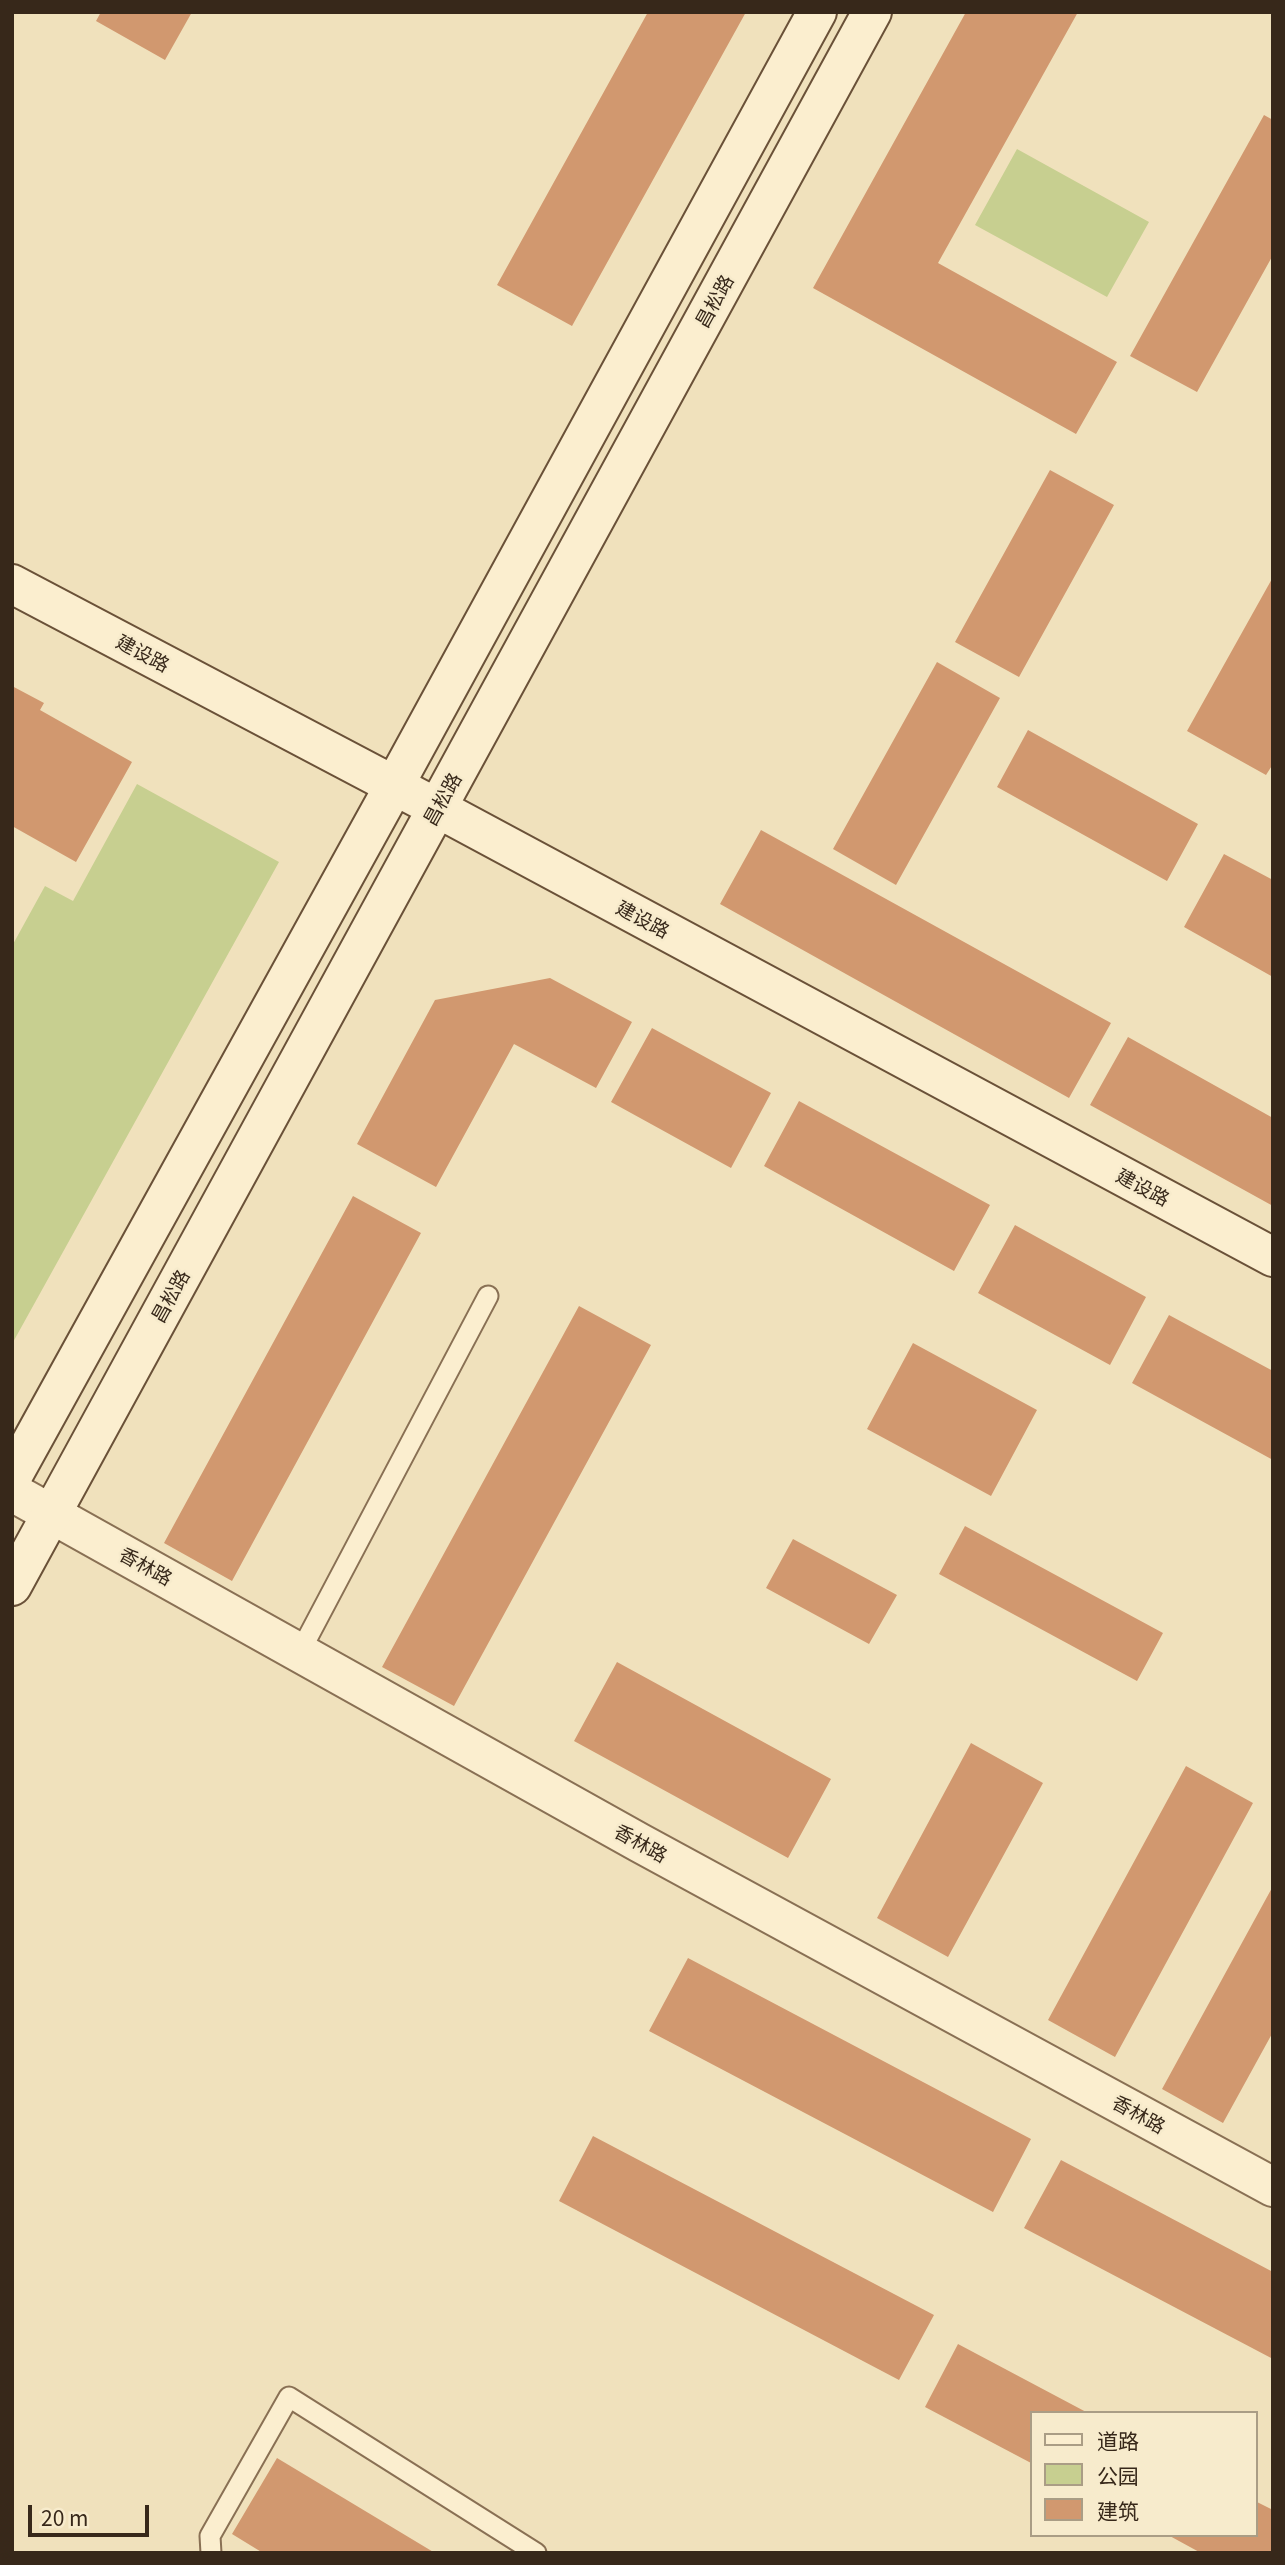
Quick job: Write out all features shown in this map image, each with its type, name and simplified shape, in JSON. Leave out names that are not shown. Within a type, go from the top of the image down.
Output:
[{"type":"main road","points":[[12,1477],[817,12]]},
{"type":"main road","name":"昌松路","points":[[12,1586],[872,12]]},
{"type":"main road","name":"建设路","points":[[12,584],[1273,1257]]},
{"type":"main road","name":"香林路","points":[[12,1492],[640,1843],[1273,2187]]},
{"type":"lane","points":[[300,1652],[488,1296]]},
{"type":"lane","points":[[211,2553],[210,2536],[289,2397],[536,2553]]},
{"type":"green space","points":[[1017,149],[1149,222],[1107,297],[975,225]]},
{"type":"green space","points":[[137,784],[279,862],[12,1344],[12,946],[45,886],[73,901]]},
{"type":"building","points":[[101,12],[192,12],[165,60],[96,21]]},
{"type":"building","points":[[648,12],[746,12],[572,326],[497,285]]},
{"type":"building","points":[[966,12],[1078,12],[938,263],[1117,362],[1076,434],[813,288]]},
{"type":"building","points":[[1264,115],[1273,120],[1273,255],[1197,392],[1130,356]]},
{"type":"building","points":[[1050,470],[1114,505],[1019,677],[955,642]]},
{"type":"building","points":[[1273,577],[1273,764],[1266,775],[1187,731]]},
{"type":"building","points":[[937,662],[1000,698],[896,885],[833,849]]},
{"type":"building","points":[[12,686],[44,703],[40,710],[132,762],[76,862],[12,826]]},
{"type":"building","points":[[1028,730],[1198,824],[1167,881],[997,787]]},
{"type":"building","points":[[761,830],[1111,1023],[1069,1098],[720,904]]},
{"type":"building","points":[[1224,854],[1273,880],[1273,977],[1184,927]]},
{"type":"building","points":[[550,978],[632,1022],[596,1088],[514,1044],[436,1187],[357,1144],[435,1000]]},
{"type":"building","points":[[652,1028],[771,1093],[731,1168],[611,1102]]},
{"type":"building","points":[[1128,1037],[1273,1118],[1273,1206],[1090,1105]]},
{"type":"building","points":[[799,1101],[990,1205],[954,1271],[764,1166]]},
{"type":"building","points":[[353,1196],[421,1233],[232,1581],[164,1543]]},
{"type":"building","points":[[1015,1225],[1146,1297],[1110,1365],[978,1293]]},
{"type":"building","points":[[579,1306],[651,1345],[454,1706],[382,1667]]},
{"type":"building","points":[[1169,1315],[1273,1371],[1273,1460],[1132,1383]]},
{"type":"building","points":[[913,1343],[1037,1410],[991,1496],[867,1429]]},
{"type":"building","points":[[965,1526],[1163,1633],[1137,1681],[939,1574]]},
{"type":"building","points":[[793,1539],[897,1595],[869,1644],[766,1588]]},
{"type":"building","points":[[617,1662],[831,1779],[788,1858],[574,1741]]},
{"type":"building","points":[[971,1743],[1043,1783],[948,1957],[877,1918]]},
{"type":"building","points":[[1186,1766],[1253,1803],[1115,2057],[1048,2020]]},
{"type":"building","points":[[1273,1886],[1273,2032],[1223,2123],[1162,2089]]},
{"type":"building","points":[[688,1958],[1031,2139],[993,2212],[649,2031]]},
{"type":"building","points":[[593,2136],[934,2315],[899,2380],[559,2201]]},
{"type":"building","points":[[1061,2160],[1273,2272],[1273,2359],[1024,2228]]},
{"type":"building","points":[[958,2344],[1084,2411],[1030,2411],[1030,2462],[925,2407]]},
{"type":"building","points":[[277,2458],[435,2553],[263,2553],[232,2534]]},
{"type":"building","points":[[1257,2502],[1273,2510],[1273,2553],[1201,2553],[1172,2537],[1257,2537]]}]
